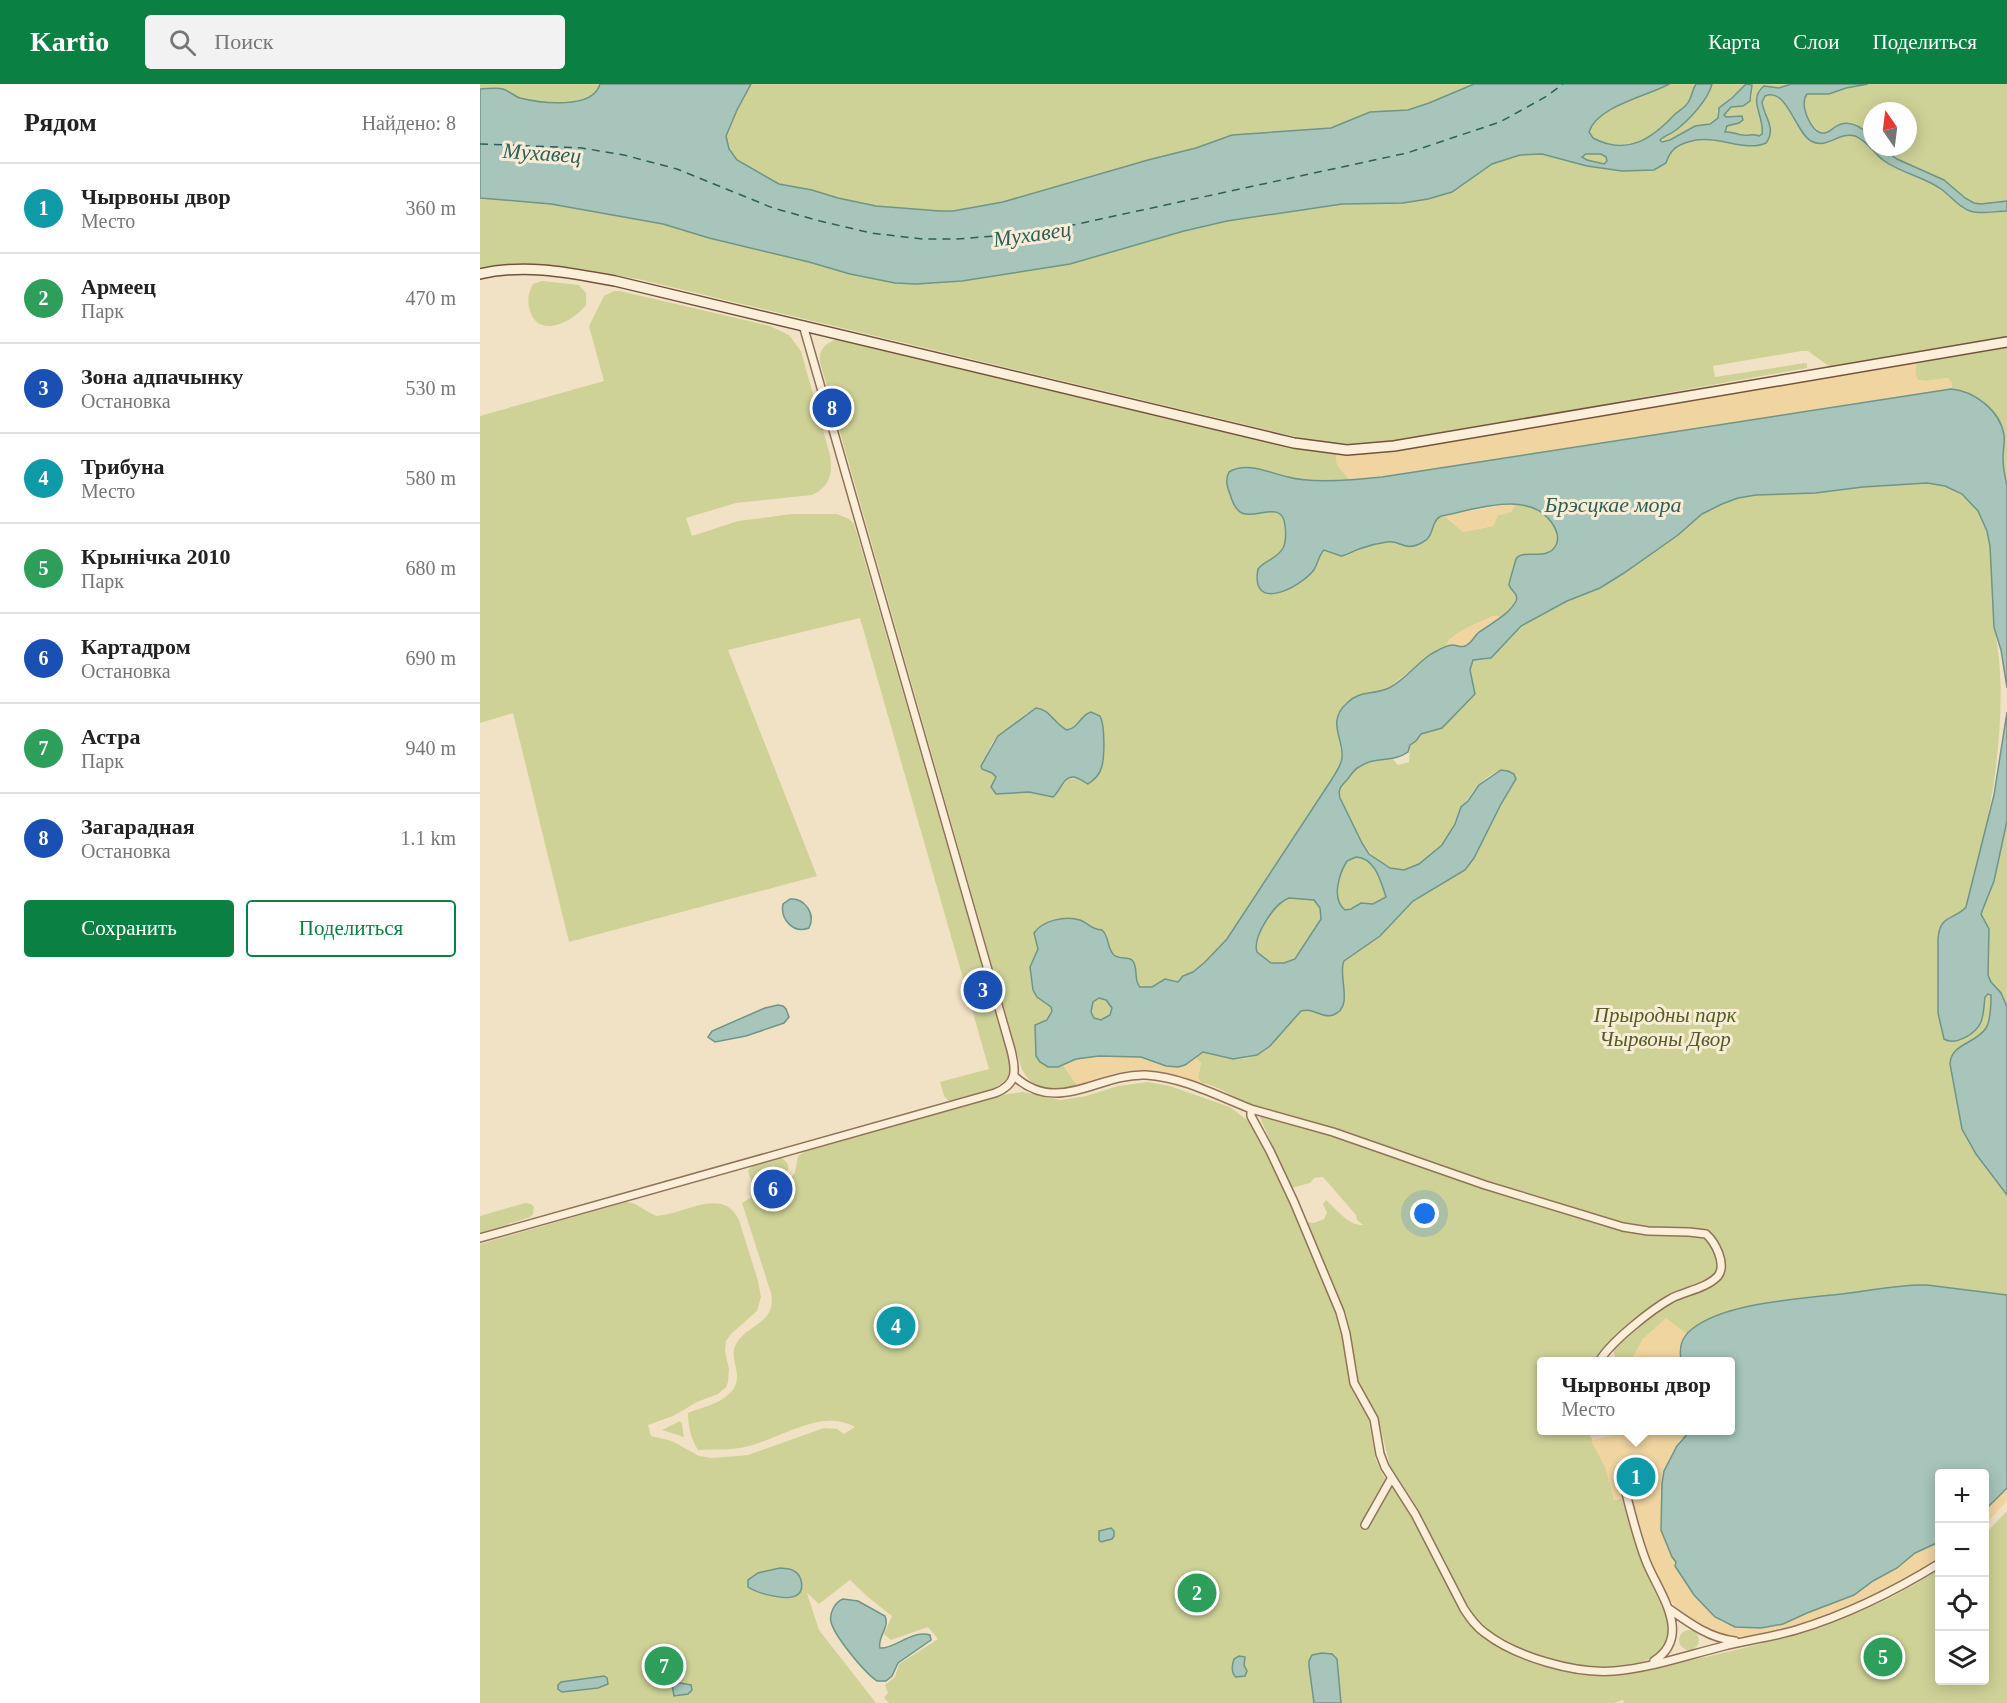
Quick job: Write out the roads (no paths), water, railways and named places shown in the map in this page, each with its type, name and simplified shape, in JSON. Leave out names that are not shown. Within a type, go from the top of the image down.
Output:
[{"type":"street","points":[[480,274],[516,268],[592,277],[1284,440],[1347,450],[1394,446],[1518,426],[2007,342]]},
{"type":"street","points":[[480,1238],[964,1102],[1001,1090],[1010,1084],[1014,1076],[1008,1039],[803,325]]},
{"type":"street","points":[[1014,1076],[1035,1090],[1062,1094],[1134,1076],[1156,1076],[1195,1087],[1251,1109],[1333,1132],[1485,1185],[1623,1227],[1648,1231],[1706,1234],[1715,1245],[1719,1259],[1718,1275],[1706,1284],[1672,1298],[1655,1309],[1608,1349],[1602,1357]]},
{"type":"street","points":[[1251,1109],[1251,1116],[1289,1192],[1341,1312],[1354,1383],[1374,1419],[1380,1454],[1391,1479],[1415,1514],[1464,1609],[1472,1622],[1484,1633],[1531,1657],[1574,1668],[1614,1671],[1696,1655],[1794,1630],[1840,1614],[1889,1592],[1935,1566]]},
{"type":"street","points":[[1365,1525],[1391,1479]]},
{"type":"street","points":[[1624,1490],[1646,1562],[1668,1608],[1672,1624],[1668,1648],[1650,1665]]},
{"type":"street","points":[[1668,1608],[1710,1635],[1741,1642]]},
{"type":"water","name":"Мухавец","points":[[600,84],[751,84],[726,136],[729,149],[737,160],[779,184],[838,198],[876,206],[953,211],[1003,202],[1196,148],[1232,135],[1331,128],[1370,112],[1408,110],[1474,84],[1669,84],[1602,115],[1589,132],[1593,138],[1605,143],[1628,145],[1648,137],[1666,123],[1686,105],[1696,84],[1712,84],[1707,97],[1681,126],[1660,140],[1662,142],[1695,126],[1710,124],[1718,118],[1719,108],[1746,84],[1752,85],[1750,101],[1743,106],[1731,107],[1724,115],[1726,117],[1742,116],[1743,120],[1727,126],[1725,132],[1759,136],[1762,134],[1757,97],[1764,86],[1779,88],[1791,84],[1868,84],[1829,94],[1807,94],[1804,105],[1810,123],[1818,131],[1829,132],[1845,123],[1855,125],[1863,129],[1863,140],[1849,135],[1822,143],[1811,141],[1805,136],[1779,98],[1773,95],[1765,96],[1762,102],[1770,127],[1766,143],[1749,146],[1709,140],[1688,142],[1680,145],[1669,155],[1666,163],[1654,170],[1622,171],[1587,166],[1542,154],[1520,155],[1492,164],[1452,192],[1428,199],[1403,203],[1342,204],[1227,221],[1070,264],[962,281],[916,284],[895,283],[850,274],[663,224],[551,204],[480,198],[480,89],[500,88],[520,98],[540,102],[565,103],[587,98]],"holes":[[[1586,154],[1601,154],[1606,157],[1607,161],[1604,164],[1582,157]]]},
{"type":"water","points":[[1893,156],[1944,180],[1974,203],[2007,201],[2007,211],[1979,213],[1970,211],[1934,185],[1897,168],[1880,157]]},
{"type":"water","name":"Брэсцкае мора","points":[[1951,389],[1960,391],[1977,398],[1992,410],[2002,426],[2004,435],[2003,461],[2007,486],[2007,688],[2001,650],[1994,627],[1990,546],[1987,531],[1978,511],[1962,494],[1945,486],[1927,483],[1815,493],[1756,495],[1722,504],[1702,514],[1678,535],[1600,588],[1567,601],[1521,626],[1491,658],[1473,660],[1470,670],[1475,694],[1442,728],[1421,734],[1410,745],[1408,752],[1402,755],[1365,764],[1355,770],[1342,785],[1339,791],[1340,798],[1369,854],[1390,868],[1404,870],[1419,864],[1442,845],[1455,824],[1461,807],[1479,785],[1501,770],[1514,774],[1516,779],[1474,858],[1465,870],[1413,901],[1380,936],[1344,961],[1342,975],[1344,998],[1340,1011],[1325,1016],[1306,1010],[1301,1011],[1270,1046],[1257,1055],[1233,1059],[1203,1052],[1185,1065],[1178,1067],[1166,1066],[1141,1057],[1099,1056],[1076,1059],[1058,1067],[1048,1067],[1036,1056],[1035,1025],[1047,1020],[1052,1011],[1051,1007],[1037,997],[1033,990],[1030,967],[1038,949],[1034,933],[1048,922],[1068,918],[1080,920],[1102,930],[1114,955],[1130,959],[1134,963],[1140,987],[1152,987],[1165,979],[1178,982],[1183,976],[1193,972],[1227,939],[1338,769],[1342,751],[1337,723],[1341,710],[1357,696],[1395,685],[1431,654],[1442,648],[1452,645],[1463,647],[1469,644],[1478,633],[1509,611],[1516,601],[1516,594],[1509,585],[1516,559],[1524,555],[1547,553],[1556,545],[1558,539],[1556,530],[1542,513],[1530,507],[1515,504],[1485,507],[1441,516],[1435,522],[1427,539],[1417,545],[1407,546],[1387,542],[1341,556],[1324,550],[1313,571],[1297,584],[1277,593],[1261,590],[1257,582],[1258,569],[1278,555],[1285,543],[1283,517],[1274,512],[1247,514],[1237,510],[1227,486],[1229,472],[1250,468],[1298,479],[1322,481],[1382,477]],"holes":[[[1356,857],[1363,858],[1373,866],[1380,878],[1386,897],[1373,904],[1361,903],[1345,910],[1338,900],[1339,879],[1347,861]],[[1289,898],[1314,900],[1320,908],[1321,919],[1295,959],[1284,963],[1271,963],[1257,952],[1256,946],[1261,930],[1283,901]],[[1099,998],[1106,1000],[1112,1008],[1110,1015],[1101,1020],[1094,1018],[1091,1012],[1093,1002]]]},
{"type":"water","points":[[1036,708],[1045,711],[1067,730],[1091,712],[1100,716],[1104,742],[1100,771],[1096,778],[1088,784],[1070,777],[1053,797],[1029,792],[996,794],[991,787],[996,777],[982,769],[981,766],[998,736]]},
{"type":"water","points":[[2007,712],[2007,821],[1994,881],[1981,914],[1989,929],[1988,975],[2001,993],[2007,1007],[2007,1195],[1976,1154],[1962,1129],[1950,1064],[1955,1052],[1982,1033],[1988,1025],[1991,995],[1988,994],[1985,997],[1982,1019],[1975,1031],[1959,1040],[1944,1039],[1938,1013],[1938,940],[1944,922],[1966,907],[1994,795]]},
{"type":"water","points":[[790,899],[800,901],[808,908],[811,917],[809,928],[798,929],[786,920],[783,904]]},
{"type":"water","points":[[778,1005],[786,1009],[789,1017],[784,1023],[746,1036],[715,1042],[708,1037],[712,1031],[765,1008]]},
{"type":"water","points":[[1927,1285],[2007,1295],[2007,1488],[1989,1506],[1989,1469],[1935,1469],[1935,1544],[1915,1553],[1897,1568],[1854,1595],[1783,1624],[1761,1628],[1735,1627],[1715,1617],[1694,1595],[1675,1566],[1676,1562],[1661,1530],[1662,1484],[1664,1471],[1677,1446],[1687,1435],[1735,1435],[1735,1357],[1681,1357],[1683,1339],[1692,1329],[1707,1320],[1745,1307],[1897,1286]]},
{"type":"water","points":[[1111,1528],[1114,1531],[1112,1539],[1101,1542],[1099,1531]]},
{"type":"water","points":[[780,1568],[792,1570],[799,1576],[802,1586],[797,1595],[787,1598],[780,1597],[748,1587],[748,1580],[758,1573]]},
{"type":"water","points":[[843,1599],[858,1601],[885,1616],[886,1625],[880,1640],[880,1648],[917,1635],[930,1635],[931,1640],[898,1663],[892,1676],[886,1681],[877,1681],[851,1654],[831,1622],[835,1605]]},
{"type":"water","points":[[1332,1654],[1337,1659],[1341,1703],[1314,1703],[1309,1661],[1312,1655]]},
{"type":"water","points":[[1239,1656],[1245,1657],[1244,1665],[1247,1671],[1245,1676],[1236,1677],[1233,1664],[1234,1659]]},
{"type":"water","points":[[604,1676],[608,1684],[598,1688],[562,1692],[558,1689],[561,1682]]},
{"type":"water","points":[[680,1683],[691,1685],[692,1690],[688,1694],[674,1696],[672,1685]]},
{"type":"place","name":"Загарадная","points":[[832,408]]},
{"type":"place","name":"Зона адпачынку","points":[[983,990]]},
{"type":"place","name":"Картадром","points":[[773,1189]]},
{"type":"place","name":"Трибуна","points":[[896,1326]]},
{"type":"place","name":"Чырвоны двор","points":[[1636,1477]]},
{"type":"place","name":"Армеец","points":[[1197,1593]]},
{"type":"place","name":"Крынічка 2010","points":[[1883,1657]]},
{"type":"place","name":"Астра","points":[[664,1666]]},
{"type":"park label","name":"Прыродны парк Чырвоны Двор","points":[[1665,1027]]}]
